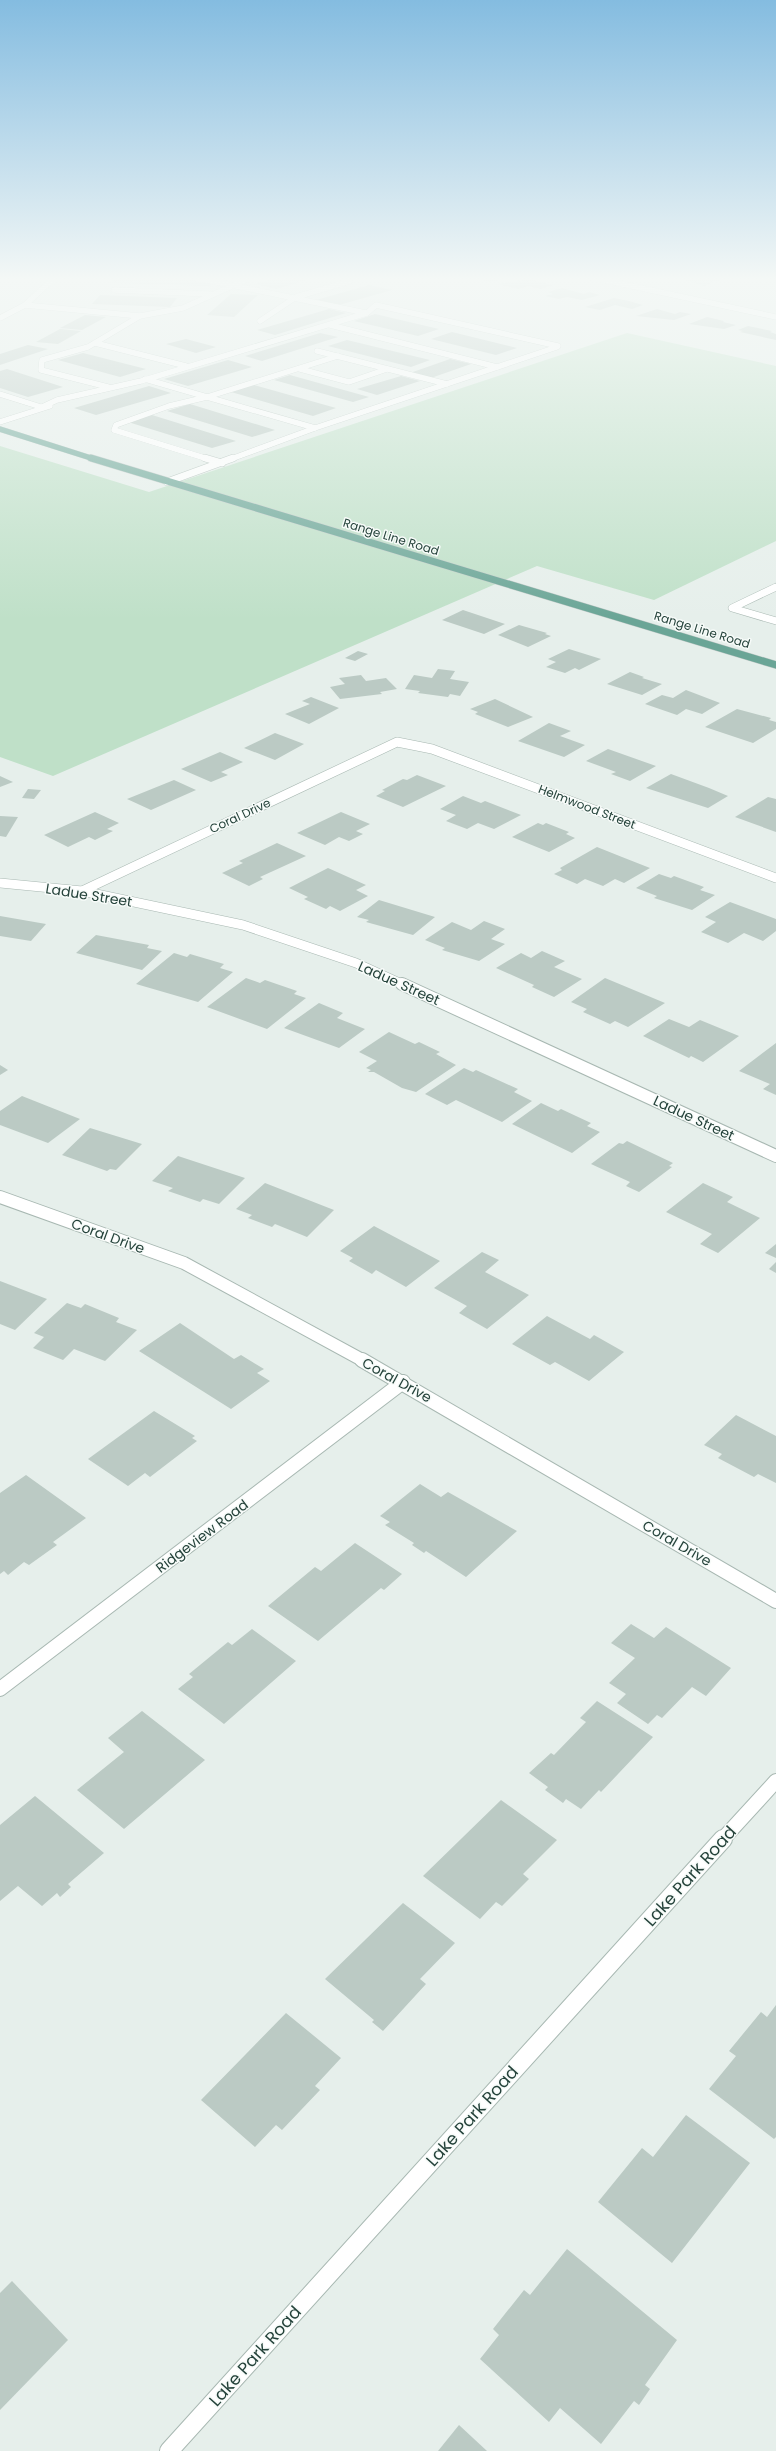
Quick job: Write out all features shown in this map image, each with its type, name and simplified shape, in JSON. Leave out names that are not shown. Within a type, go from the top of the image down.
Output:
[{"type":"main road","name":"Range Line Road","points":[[0,429],[167,482],[705,642],[776,665]]},
{"type":"street","points":[[0,422],[42,407],[54,405],[94,391]]},
{"type":"street","points":[[186,391],[315,428]]},
{"type":"street","points":[[222,463],[114,430],[116,425],[169,406],[208,398],[228,391]]},
{"type":"street","points":[[167,482],[315,428],[425,391]]},
{"type":"street","points":[[0,394],[42,407]]},
{"type":"street","points":[[776,587],[732,608],[776,622]]},
{"type":"street","name":"Helmwood Street","points":[[398,742],[432,749],[776,878]]},
{"type":"street","name":"Coral Drive","points":[[82,891],[398,742]]},
{"type":"street","name":"Ladue Street","points":[[0,883],[82,891],[243,925],[356,963],[776,1156]]},
{"type":"street","name":"Coral Drive","points":[[0,1197],[184,1263],[403,1382],[776,1601]]},
{"type":"street","name":"Ridgeview Road","points":[[0,1689],[403,1382]]},
{"type":"street","name":"Lake Park Road","points":[[169,2451],[776,1781]]},
{"type":"green space","points":[[451,391],[776,391],[776,541],[654,600],[537,566],[53,776],[0,757],[0,446],[149,492]]},
{"type":"building","points":[[11,391],[48,391],[28,397]]},
{"type":"building","points":[[131,391],[166,391],[171,393],[96,415],[74,408]]},
{"type":"building","points":[[277,391],[336,408],[313,416],[231,392]]},
{"type":"building","points":[[315,391],[349,391],[369,397],[353,402]]},
{"type":"building","points":[[365,391],[388,391],[377,395]]},
{"type":"building","points":[[190,404],[275,430],[252,437],[167,411]]},
{"type":"building","points":[[152,415],[236,441],[212,448],[128,422]]},
{"type":"building","points":[[463,610],[505,624],[484,634],[442,620]]},
{"type":"building","points":[[519,625],[547,633],[545,634],[551,636],[528,647],[498,635]]},
{"type":"building","points":[[569,649],[601,659],[579,670],[575,668],[565,673],[546,667],[556,662],[548,659]]},
{"type":"building","points":[[358,651],[368,654],[355,661],[345,658]]},
{"type":"building","points":[[438,669],[455,671],[450,679],[469,682],[460,696],[450,694],[448,697],[418,693],[420,691],[405,689],[414,675],[432,678]]},
{"type":"building","points":[[630,672],[644,677],[642,678],[662,684],[642,695],[607,684]]},
{"type":"building","points":[[361,675],[366,681],[386,678],[397,689],[380,692],[382,694],[340,699],[330,687],[345,684],[339,678]]},
{"type":"building","points":[[686,690],[720,703],[702,714],[686,709],[677,715],[645,704],[662,695],[673,698]]},
{"type":"building","points":[[311,697],[339,708],[309,724],[285,714],[310,704],[302,701]]},
{"type":"building","points":[[495,699],[533,717],[508,727],[475,714],[478,712],[470,709]]},
{"type":"building","points":[[737,709],[771,718],[769,720],[776,722],[776,729],[753,743],[705,727]]},
{"type":"building","points":[[549,723],[571,731],[560,736],[585,745],[564,757],[518,741]]},
{"type":"building","points":[[275,733],[304,744],[275,760],[244,748]]},
{"type":"building","points":[[608,749],[656,766],[630,781],[611,774],[616,772],[586,761]]},
{"type":"building","points":[[220,752],[243,762],[221,772],[228,775],[211,782],[181,769]]},
{"type":"building","points":[[671,774],[728,796],[708,808],[646,788]]},
{"type":"building","points":[[417,775],[446,786],[403,807],[376,796],[385,791],[382,790],[403,779],[407,780]]},
{"type":"building","points":[[0,776],[13,782],[0,787]]},
{"type":"building","points":[[174,780],[196,790],[151,810],[127,799]]},
{"type":"building","points":[[28,789],[41,790],[34,799],[22,798]]},
{"type":"building","points":[[463,796],[481,803],[485,801],[521,815],[494,829],[478,823],[467,829],[446,821],[456,815],[440,809]]},
{"type":"building","points":[[768,797],[776,799],[776,832],[735,817]]},
{"type":"building","points":[[95,812],[119,823],[107,829],[113,831],[95,840],[89,837],[68,847],[44,835]]},
{"type":"building","points":[[341,812],[370,824],[356,831],[363,834],[349,841],[339,837],[325,845],[297,833]]},
{"type":"building","points":[[0,816],[18,817],[6,837],[0,836]]},
{"type":"building","points":[[538,823],[543,825],[546,823],[569,832],[566,834],[575,838],[549,852],[512,837]]},
{"type":"building","points":[[277,843],[306,856],[260,877],[263,879],[249,886],[222,873],[243,863],[239,861]]},
{"type":"building","points":[[597,847],[650,868],[624,883],[615,879],[603,886],[585,879],[577,884],[554,874],[562,870],[560,868]]},
{"type":"building","points":[[328,868],[366,885],[356,890],[368,896],[340,911],[330,906],[326,909],[304,899],[308,897],[289,888]]},
{"type":"building","points":[[659,874],[671,878],[674,876],[704,887],[700,890],[715,895],[692,910],[654,898],[657,896],[636,888]]},
{"type":"building","points":[[379,900],[435,917],[413,935],[366,922],[369,920],[357,917]]},
{"type":"building","points":[[730,902],[776,919],[776,931],[763,941],[744,933],[728,943],[701,932],[716,922],[705,917]]},
{"type":"building","points":[[0,916],[46,924],[31,941],[0,936]]},
{"type":"building","points":[[484,921],[505,929],[491,939],[505,944],[479,961],[442,950],[445,948],[425,940],[452,922],[471,930]]},
{"type":"building","points":[[96,935],[149,945],[147,948],[162,951],[142,970],[76,953]]},
{"type":"building","points":[[542,951],[565,961],[554,967],[582,979],[554,997],[532,987],[534,985],[496,968],[521,953],[531,958]]},
{"type":"building","points":[[174,953],[187,957],[190,954],[224,964],[220,968],[233,972],[198,1002],[136,984]]},
{"type":"building","points":[[246,978],[260,983],[265,980],[297,991],[294,994],[306,998],[267,1029],[207,1007]]},
{"type":"building","points":[[605,978],[665,1003],[628,1027],[615,1021],[610,1024],[583,1012],[587,1009],[571,1002]]},
{"type":"building","points":[[319,1003],[343,1013],[337,1018],[365,1029],[339,1048],[284,1028]]},
{"type":"building","points":[[669,1019],[689,1027],[700,1020],[739,1036],[703,1062],[691,1056],[689,1058],[643,1036]]},
{"type":"building","points":[[389,1032],[415,1044],[419,1042],[440,1052],[436,1054],[456,1065],[416,1092],[402,1088],[374,1072],[368,1072],[371,1070],[366,1068],[377,1061],[359,1052]]},
{"type":"building","points":[[776,1043],[776,1095],[763,1089],[770,1084],[739,1071]]},
{"type":"building","points":[[0,1065],[8,1070],[0,1075]]},
{"type":"building","points":[[464,1068],[473,1072],[476,1070],[518,1089],[514,1092],[532,1101],[502,1122],[456,1100],[447,1105],[425,1094]]},
{"type":"building","points":[[22,1096],[80,1119],[48,1143],[0,1125],[0,1111]]},
{"type":"building","points":[[541,1103],[558,1111],[561,1109],[591,1123],[587,1126],[600,1132],[572,1153],[512,1124]]},
{"type":"building","points":[[90,1128],[142,1144],[116,1170],[110,1169],[107,1171],[62,1155]]},
{"type":"building","points":[[627,1141],[673,1163],[669,1166],[672,1167],[639,1192],[626,1186],[630,1182],[591,1164],[619,1143],[623,1144]]},
{"type":"building","points":[[178,1156],[245,1178],[219,1204],[203,1199],[200,1202],[168,1191],[173,1188],[152,1181]]},
{"type":"building","points":[[265,1183],[334,1210],[307,1237],[275,1224],[272,1227],[248,1218],[252,1215],[236,1209]]},
{"type":"building","points":[[703,1183],[733,1197],[727,1202],[760,1218],[718,1253],[700,1244],[712,1234],[666,1212]]},
{"type":"building","points":[[374,1226],[440,1261],[406,1287],[376,1270],[372,1274],[349,1261],[353,1258],[340,1251]]},
{"type":"building","points":[[776,1244],[776,1258],[765,1253]]},
{"type":"building","points":[[482,1252],[499,1260],[485,1272],[529,1295],[487,1329],[459,1313],[467,1306],[434,1288]]},
{"type":"building","points":[[776,1262],[776,1273],[769,1269]]},
{"type":"building","points":[[0,1281],[47,1299],[15,1330],[0,1324]]},
{"type":"building","points":[[67,1303],[81,1308],[85,1304],[119,1318],[116,1322],[137,1330],[105,1361],[74,1349],[63,1360],[33,1348],[44,1337],[34,1333]]},
{"type":"building","points":[[547,1316],[590,1339],[594,1335],[624,1352],[589,1381],[555,1362],[550,1365],[512,1344]]},
{"type":"building","points":[[180,1323],[234,1359],[241,1355],[264,1369],[257,1373],[270,1381],[231,1409],[139,1351]]},
{"type":"building","points":[[154,1411],[195,1436],[192,1438],[197,1441],[150,1477],[145,1473],[128,1486],[88,1459]]},
{"type":"building","points":[[736,1415],[776,1436],[776,1483],[758,1474],[754,1477],[718,1458],[722,1454],[704,1445]]},
{"type":"building","points":[[26,1475],[86,1518],[53,1542],[57,1545],[29,1565],[24,1562],[8,1575],[4,1571],[0,1574],[0,1493]]},
{"type":"building","points":[[420,1484],[441,1497],[448,1492],[517,1531],[466,1577],[426,1551],[424,1553],[412,1545],[414,1543],[385,1525],[390,1522],[380,1516]]},
{"type":"building","points":[[355,1543],[402,1574],[384,1590],[381,1588],[318,1641],[268,1606],[315,1567],[321,1571]]},
{"type":"building","points":[[631,1624],[654,1638],[666,1627],[731,1668],[706,1696],[692,1687],[662,1718],[657,1715],[648,1724],[617,1703],[626,1694],[609,1683],[635,1658],[611,1643]]},
{"type":"building","points":[[252,1629],[296,1661],[224,1724],[178,1689],[193,1677],[189,1674],[228,1642],[232,1645]]},
{"type":"building","points":[[597,1701],[653,1737],[601,1792],[599,1790],[581,1809],[566,1799],[563,1803],[545,1790],[548,1787],[529,1773],[551,1753],[554,1755],[586,1722],[580,1718]]},
{"type":"building","points":[[142,1711],[205,1760],[124,1829],[77,1790],[124,1752],[108,1738]]},
{"type":"building","points":[[35,1796],[104,1853],[68,1884],[71,1887],[60,1897],[57,1893],[42,1906],[18,1886],[0,1901],[0,1825]]},
{"type":"building","points":[[501,1800],[557,1840],[523,1874],[529,1879],[502,1906],[496,1902],[480,1919],[423,1876]]},
{"type":"building","points":[[403,1903],[455,1943],[420,1979],[426,1984],[383,2031],[372,2022],[374,2020],[325,1979]]},
{"type":"building","points":[[776,2005],[776,2137],[774,2139],[709,2089],[736,2056],[729,2051],[761,2012],[767,2017]]},
{"type":"building","points":[[286,2013],[341,2058],[315,2086],[320,2090],[282,2130],[276,2125],[255,2147],[201,2100]]},
{"type":"building","points":[[686,2115],[750,2163],[672,2263],[598,2202],[642,2148],[653,2157]]},
{"type":"building","points":[[567,2249],[677,2340],[645,2385],[650,2389],[639,2405],[634,2401],[601,2444],[560,2408],[549,2422],[480,2359],[499,2335],[493,2329],[524,2290],[530,2295]]},
{"type":"building","points":[[12,2281],[68,2340],[0,2410],[0,2293]]},
{"type":"building","points":[[459,2425],[487,2451],[438,2451]]}]
